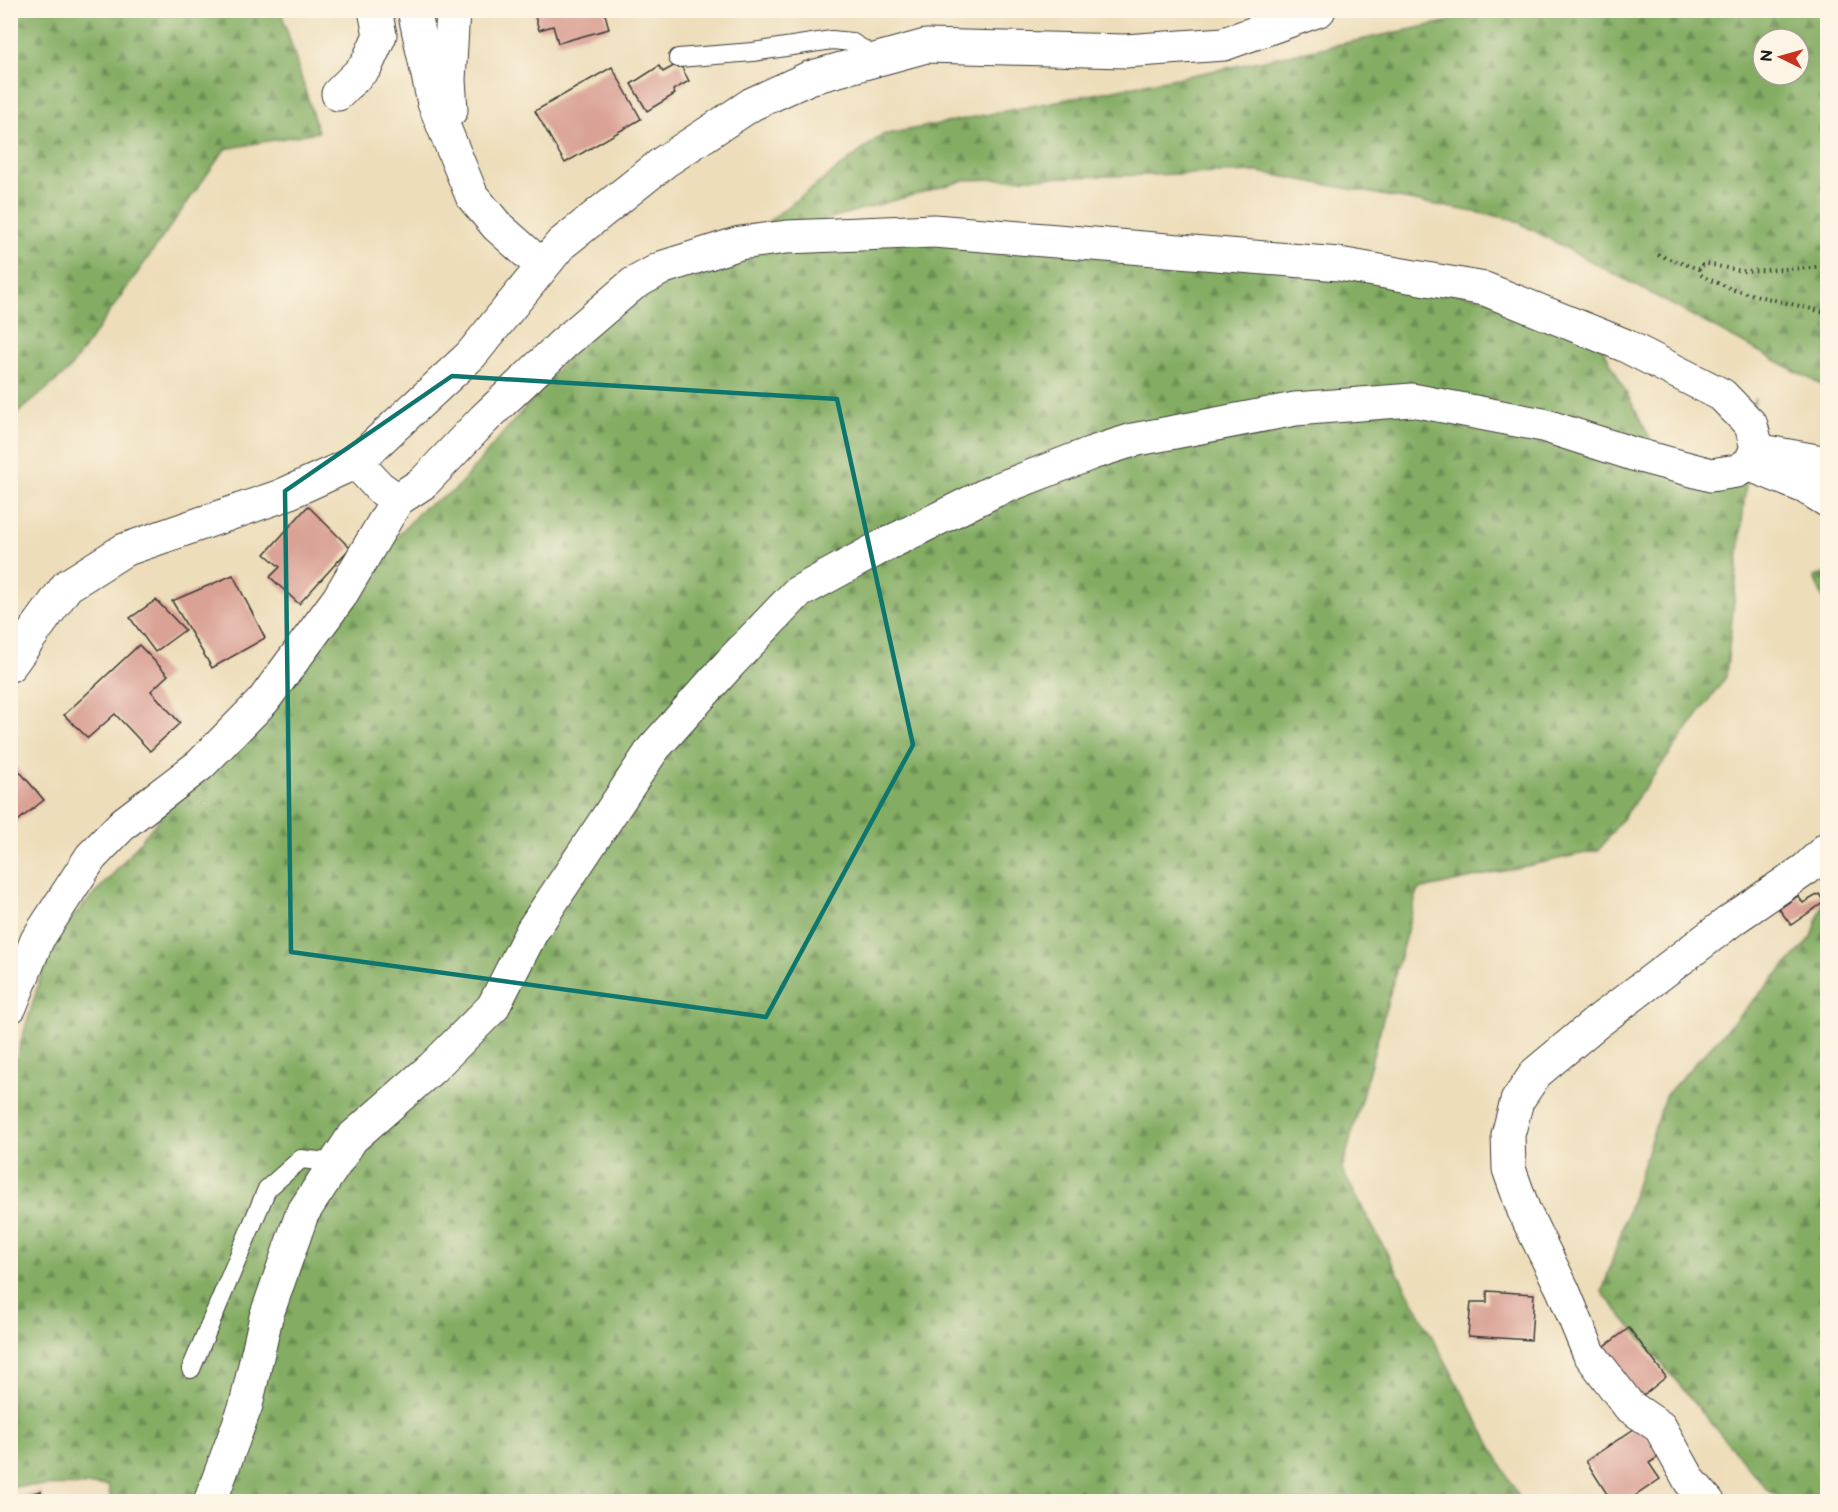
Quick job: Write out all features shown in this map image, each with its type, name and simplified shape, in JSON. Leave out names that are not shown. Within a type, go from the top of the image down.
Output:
[{"type":"street","points":[[338,94],[366,66],[380,35],[375,10]]},
{"type":"street","points":[[414,10],[434,103],[472,196],[497,226],[542,266]]},
{"type":"street","points":[[453,10],[449,80],[455,153]]},
{"type":"street","points":[[10,665],[67,586],[124,550],[281,496],[356,462],[471,355],[561,244],[664,162],[752,104],[809,78],[926,46],[1125,51],[1224,44],[1319,10]]},
{"type":"street","points":[[10,1007],[37,940],[91,857],[124,823],[200,765],[263,700],[339,598],[397,500],[423,483],[484,419],[564,343],[633,284],[664,267],[740,243],[787,237],[934,231],[1339,264],[1485,289],[1624,345],[1722,395],[1751,425],[1752,457]]},
{"type":"street","points":[[210,1502],[246,1404],[266,1317],[302,1214],[352,1138],[432,1068],[493,1007],[532,931],[653,749],[797,593],[883,546],[996,490],[1092,453],[1133,440],[1295,409],[1412,400],[1542,425],[1633,454],[1711,475],[1737,471],[1752,457],[1827,463]]},
{"type":"street","points":[[1752,457],[1827,501]]},
{"type":"street","points":[[356,462],[379,487],[397,500]]},
{"type":"street","points":[[1708,1502],[1690,1481],[1660,1427],[1629,1406],[1589,1353],[1563,1290],[1524,1211],[1509,1169],[1508,1135],[1517,1101],[1536,1073],[1596,1023],[1733,919],[1806,869],[1827,848]]},
{"type":"lane","points":[[678,58],[753,52],[832,40],[851,42],[864,50],[872,61]]},
{"type":"lane","points":[[191,1369],[267,1189],[301,1159],[336,1163]]},
{"type":"path","points":[[1658,255],[1699,269]]},
{"type":"path","points":[[1699,269],[1707,264],[1742,271],[1827,265]]},
{"type":"path","points":[[1699,269],[1700,274],[1704,277],[1734,290],[1827,313]]},
{"type":"highlighted area","points":[[452,376],[837,399],[913,745],[766,1017],[291,952],[285,491]]},
{"type":"green space","points":[[11,10],[281,11],[318,132],[225,149],[68,371],[11,419]]},
{"type":"green space","points":[[1458,11],[1827,11],[1827,388],[1512,219],[1258,172],[966,180],[739,244],[882,135],[1212,71],[1450,21]]},
{"type":"green space","points":[[934,235],[1274,258],[1587,318],[1659,455],[1728,467],[1755,398],[1726,677],[1599,850],[1418,890],[1342,1170],[1521,1501],[111,1502],[108,1485],[11,1486],[11,1075],[52,939],[114,873],[352,587],[422,509],[455,490],[590,331],[703,249]]},
{"type":"green space","points":[[1828,573],[1827,608],[1814,577]]},
{"type":"green space","points":[[1827,889],[1827,1501],[1787,1501],[1768,1491],[1602,1292],[1665,1096],[1812,937]]},
{"type":"building","points":[[533,10],[604,10],[609,29],[558,43],[553,26],[539,30]]},
{"type":"building","points":[[679,63],[689,81],[673,90],[675,94],[647,111],[631,84],[659,66],[663,72]]},
{"type":"building","points":[[612,67],[641,119],[565,163],[535,111]]},
{"type":"building","points":[[308,506],[350,548],[299,604],[270,577],[280,567],[265,554]]},
{"type":"building","points":[[233,575],[265,638],[212,668],[172,601]]},
{"type":"building","points":[[156,600],[185,630],[155,652],[130,618]]},
{"type":"building","points":[[139,645],[168,675],[151,691],[180,723],[150,751],[115,714],[88,738],[64,715]]},
{"type":"building","points":[[10,760],[44,800],[10,827]]},
{"type":"building","points":[[1819,894],[1824,902],[1791,925],[1779,909],[1798,896],[1803,903]]},
{"type":"building","points":[[1487,1291],[1534,1294],[1531,1340],[1468,1336],[1471,1302],[1487,1302]]},
{"type":"building","points":[[1629,1328],[1666,1377],[1639,1399],[1601,1349]]},
{"type":"building","points":[[1640,1425],[1660,1456],[1649,1463],[1660,1479],[1626,1502],[1612,1502],[1586,1461]]},
{"type":"building","points":[[41,1491],[44,1502],[10,1502],[10,1499]]}]
